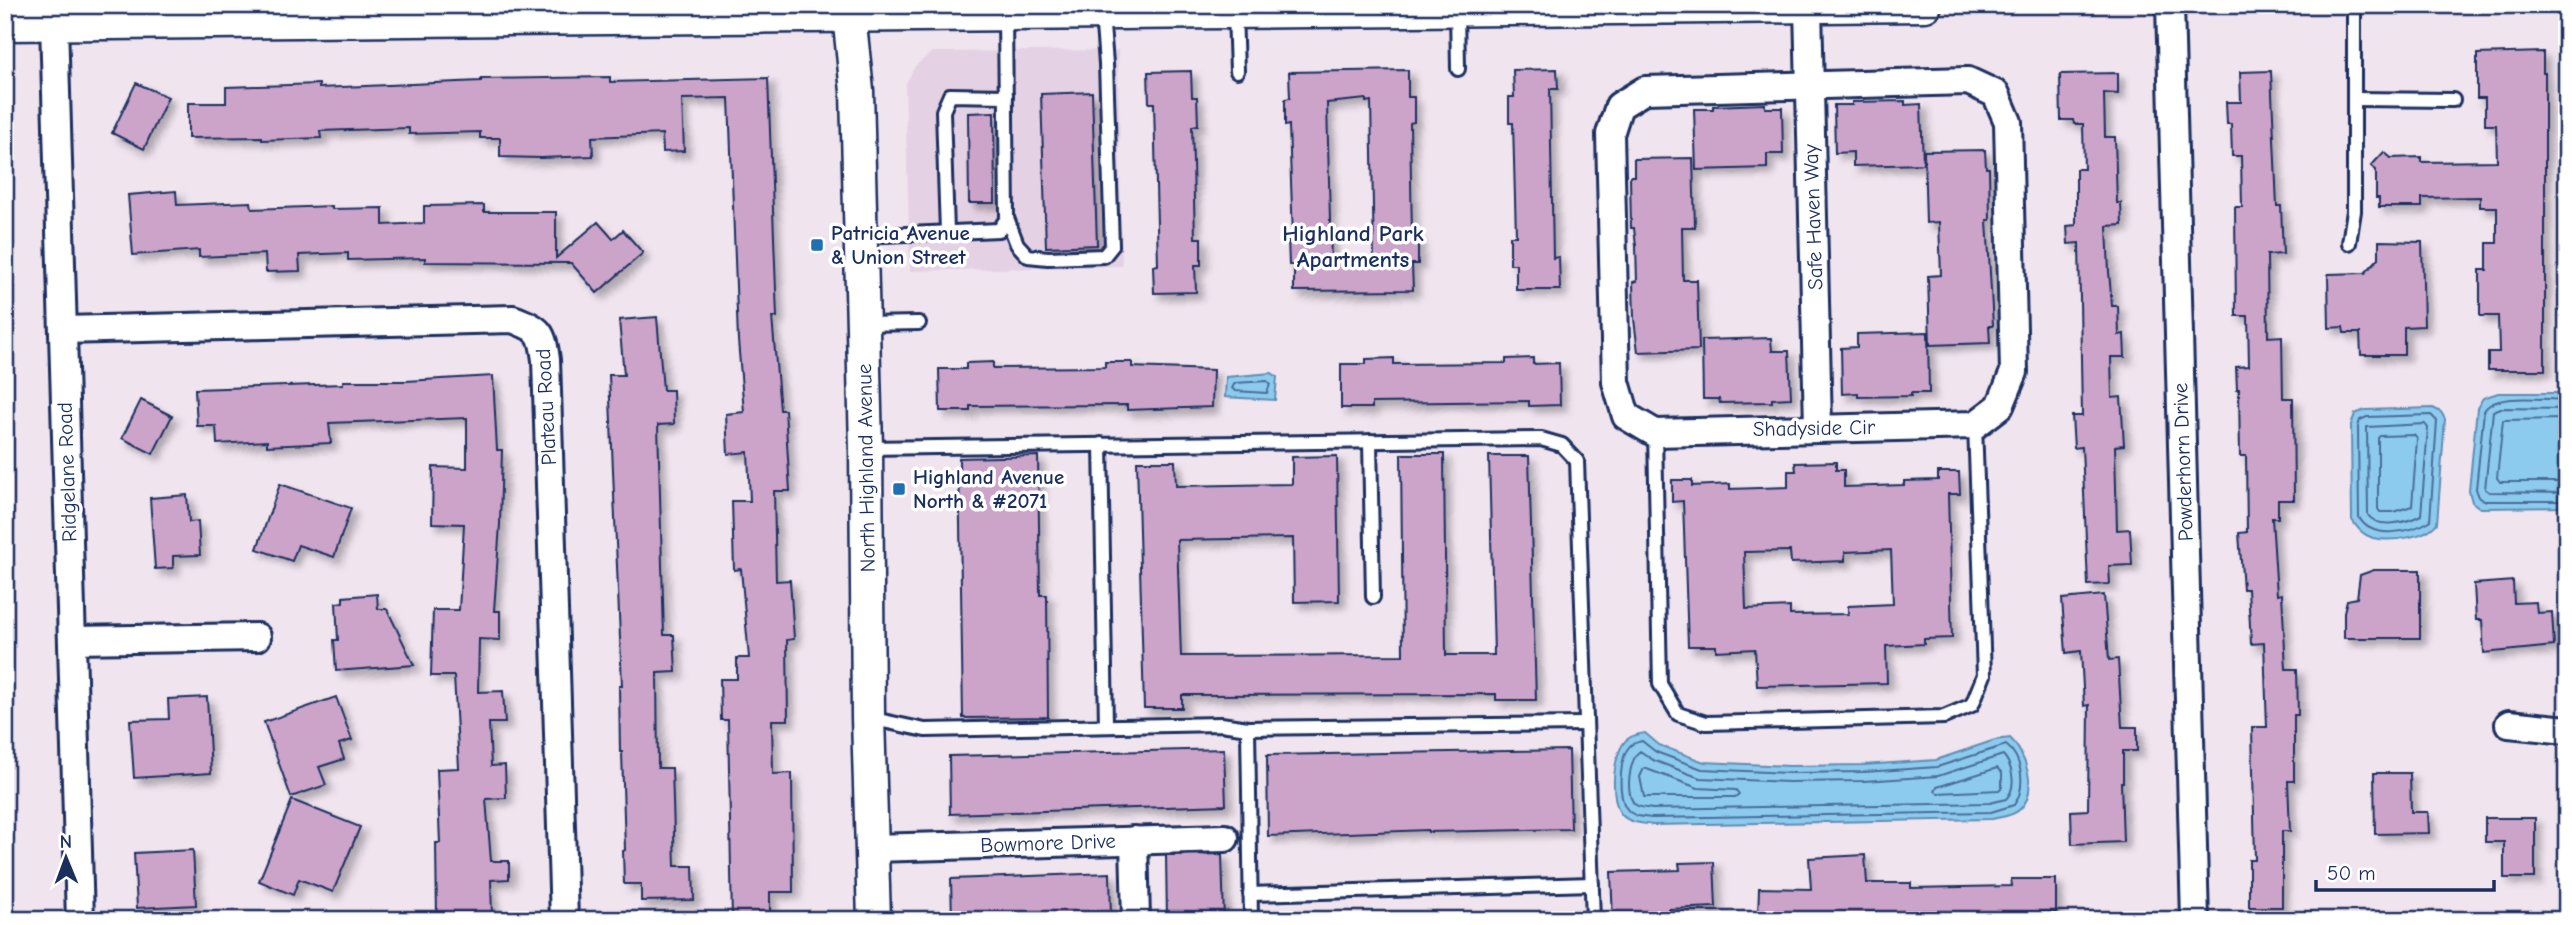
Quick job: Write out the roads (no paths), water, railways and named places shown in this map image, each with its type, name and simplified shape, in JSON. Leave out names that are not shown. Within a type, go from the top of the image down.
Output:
[{"type":"street","points":[[5,24],[54,23],[114,14],[848,10],[1004,14],[1192,9],[1235,12],[1509,7],[1925,5]]},
{"type":"street","name":"Powderhorn Drive","points":[[2170,5],[2195,920]]},
{"type":"street","name":"Safe Haven Way","points":[[1818,427],[1809,83],[1826,6]]},
{"type":"street","name":"North Highland Avenue","points":[[848,10],[857,91],[874,920]]},
{"type":"street","name":"Ridgelane Road","points":[[54,23],[80,920]]},
{"type":"street","points":[[1655,433],[1626,416],[1616,382],[1610,134],[1619,106],[1646,89],[1809,83],[1968,81],[1996,94],[2008,122],[2014,372],[2000,405],[1975,425]]},
{"type":"street","name":"Plateau Road","points":[[63,330],[513,319],[533,327],[543,337],[546,360],[564,920]]},
{"type":"street","name":"Shadyside Cir","points":[[1655,433],[1975,425]]},
{"type":"street","points":[[73,640],[257,637]]},
{"type":"street","points":[[2509,724],[2567,730]]},
{"type":"street","name":"Bowmore Drive","points":[[872,848],[1225,838]]},
{"type":"street","points":[[1134,840],[1136,920]]},
{"type":"lane","points":[[2349,243],[2354,211],[2354,5]]},
{"type":"lane","points":[[1457,10],[1458,69]]},
{"type":"lane","points":[[1235,12],[1237,71]]},
{"type":"lane","points":[[1004,14],[1007,218],[1017,244],[1028,256],[1048,258],[1104,256],[1112,246],[1102,13]]},
{"type":"lane","points":[[947,232],[943,111],[946,103],[950,95],[1006,96]]},
{"type":"lane","points":[[2355,99],[2453,100]]},
{"type":"lane","points":[[861,236],[999,230],[1007,218]]},
{"type":"lane","points":[[863,324],[919,323]]},
{"type":"lane","points":[[1655,433],[1660,684],[1678,714],[1706,723],[1944,717],[1972,705],[1984,675],[1975,425]]},
{"type":"lane","points":[[866,447],[1541,439],[1562,445],[1577,461],[1593,920]]},
{"type":"lane","points":[[1370,441],[1373,597]]},
{"type":"lane","points":[[1101,444],[1106,725]]},
{"type":"lane","points":[[868,718],[925,730],[1106,725],[1221,724],[1248,728],[1585,724]]},
{"type":"lane","points":[[1248,728],[1251,920]]},
{"type":"lane","points":[[1250,894],[1592,884]]},
{"type":"water","points":[[1272,373],[1277,377],[1275,400],[1225,397],[1226,377]]},
{"type":"water","points":[[2498,393],[2567,393],[2567,507],[2480,508],[2472,502],[2469,491],[2477,408],[2483,398]]},
{"type":"water","points":[[2433,408],[2441,412],[2445,419],[2437,523],[2425,532],[2407,538],[2380,539],[2366,535],[2352,520],[2351,425],[2355,414],[2365,410]]},
{"type":"water","points":[[1645,733],[1659,745],[1704,762],[1789,766],[1936,760],[1995,740],[2010,738],[2025,763],[2029,793],[2016,812],[1992,819],[1652,825],[1632,821],[1622,815],[1614,787],[1616,763],[1623,744],[1631,737]]},
{"type":"place","name":"Patricia Avenue & Union Street","points":[[817,245]]},
{"type":"place","name":"Highland Avenue North & #2071","points":[[899,489]]},
{"type":"district","name":"Highland Park Apartments","points":[[1353,246]]}]
